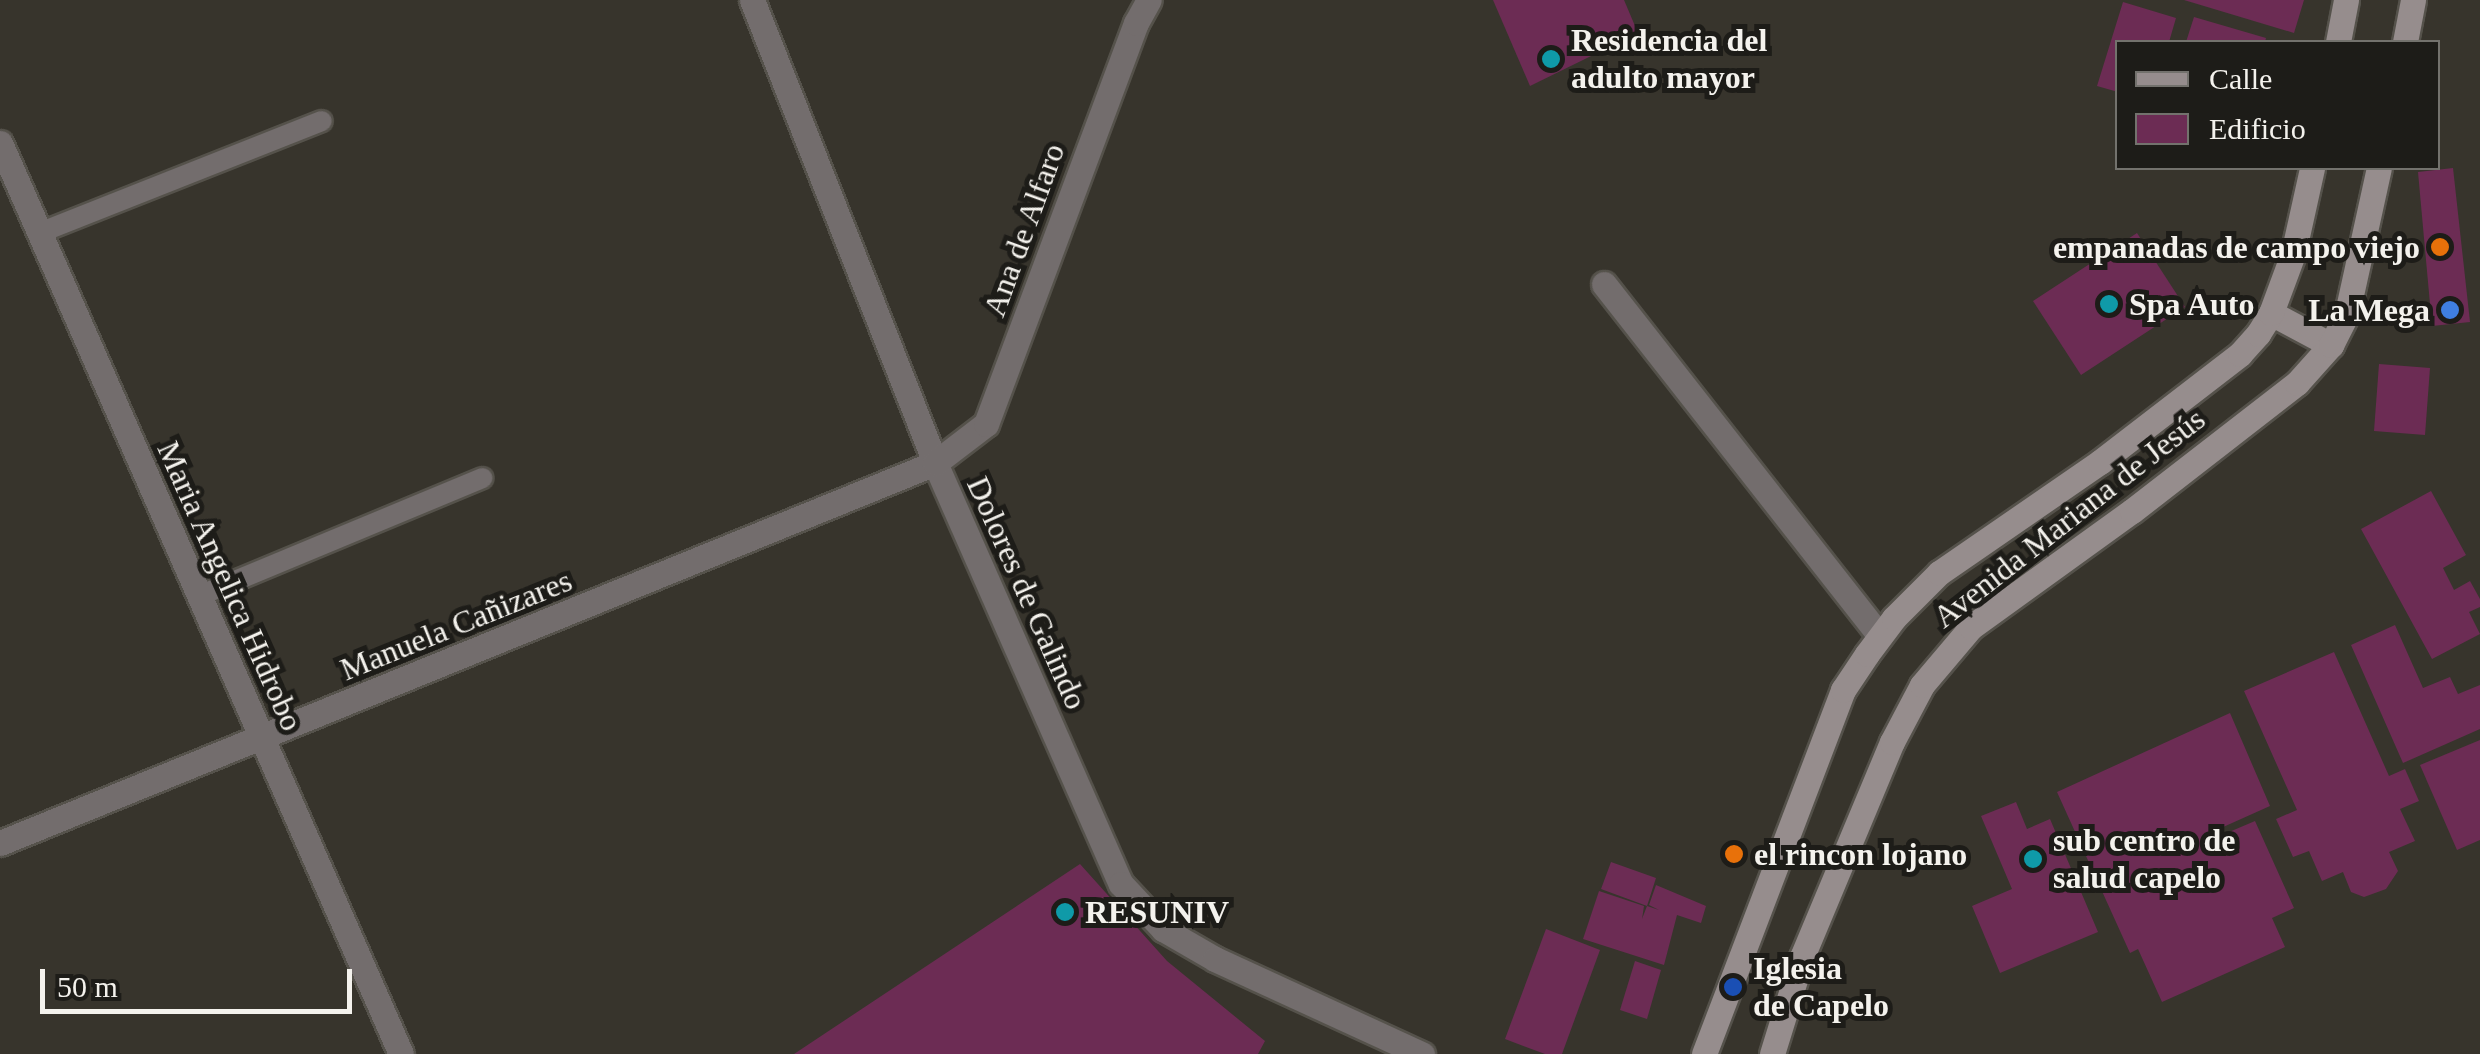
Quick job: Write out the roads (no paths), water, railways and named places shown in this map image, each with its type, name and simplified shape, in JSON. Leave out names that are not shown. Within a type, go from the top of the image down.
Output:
[{"type":"street","name":"Dolores de Galindo","points":[[752,0],[935,463],[1121,884],[1163,929],[1215,959],[1422,1054]]},
{"type":"street","name":"Ana de Alfaro","points":[[935,463],[986,424],[1136,23],[1149,0]]},
{"type":"street","points":[[2338,40],[2346,0]]},
{"type":"street","points":[[2404,40],[2413,0]]},
{"type":"street","name":"Maria Angelica Hidrobo","points":[[0,144],[401,1054]]},
{"type":"street","name":"Avenida Mariana de Jesús","points":[[1704,1054],[1843,690],[1880,636],[1939,574],[2100,462],[2240,354],[2271,313],[2293,254],[2312,170]]},
{"type":"street","name":"Avenida Mariana de Jesús","points":[[1772,1054],[1802,957],[1892,742],[1922,685],[1971,626],[2132,511],[2297,383],[2330,345],[2347,313],[2379,170]]},
{"type":"street","points":[[1604,284],[1880,636]]},
{"type":"street","points":[[2271,313],[2330,345]]},
{"type":"street","name":"Manuela Cañizares","points":[[0,843],[935,463]]},
{"type":"lane","points":[[39,233],[322,121]]},
{"type":"lane","points":[[199,596],[482,478]]},
{"type":"place","name":"Residencia del adulto mayor","points":[[1551,59]]},
{"type":"place","name":"empanadas de campo viejo","points":[[2440,247]]},
{"type":"place","name":"Spa Auto","points":[[2109,304]]},
{"type":"place","name":"La Mega","points":[[2450,310]]},
{"type":"place","name":"el rincon lojano","points":[[1734,854]]},
{"type":"place","name":"sub centro de salud capelo","points":[[2033,859]]},
{"type":"place","name":"RESUNIV","points":[[1065,912]]},
{"type":"place","name":"Iglesia de Capelo","points":[[1733,987]]}]
